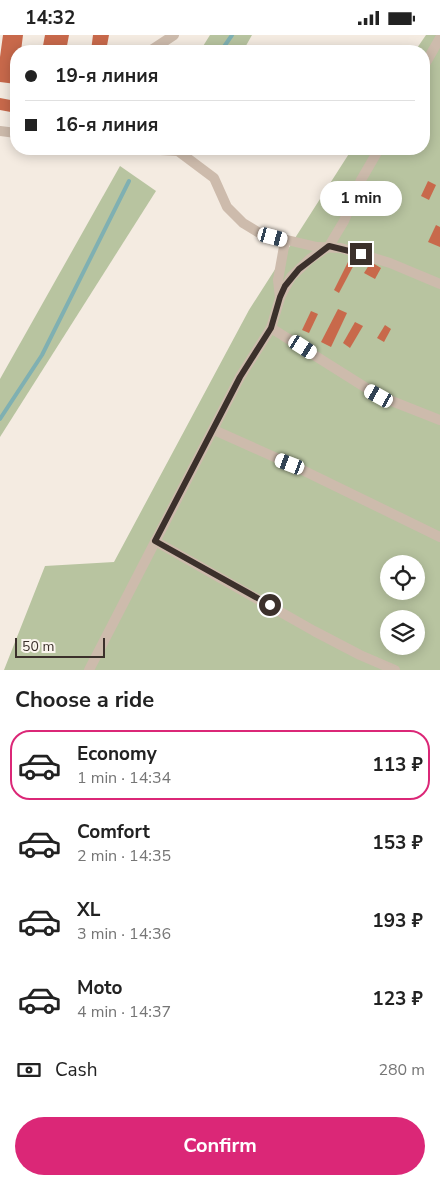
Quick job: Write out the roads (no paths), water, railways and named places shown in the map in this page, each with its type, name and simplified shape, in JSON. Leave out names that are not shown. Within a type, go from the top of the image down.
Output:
[{"type":"street","points":[[159,45],[174,35]]},
{"type":"street","points":[[430,56],[440,38]]},
{"type":"street","points":[[183,155],[214,178],[227,207],[243,223],[261,234],[317,247],[341,248],[383,261],[440,284]]},
{"type":"street","points":[[89,670],[240,377],[271,328],[280,297],[291,277],[310,259],[329,246],[344,221],[361,180],[376,155]]},
{"type":"street","points":[[280,297],[278,280],[285,241]]},
{"type":"street","points":[[271,328],[379,396],[440,420]]},
{"type":"street","points":[[214,430],[290,464],[440,537]]},
{"type":"street","points":[[155,541],[314,631],[360,655],[395,670]]},
{"type":"waterway","points":[[225,45],[232,35]]},
{"type":"waterway","points":[[0,419],[42,355],[129,181]]}]
